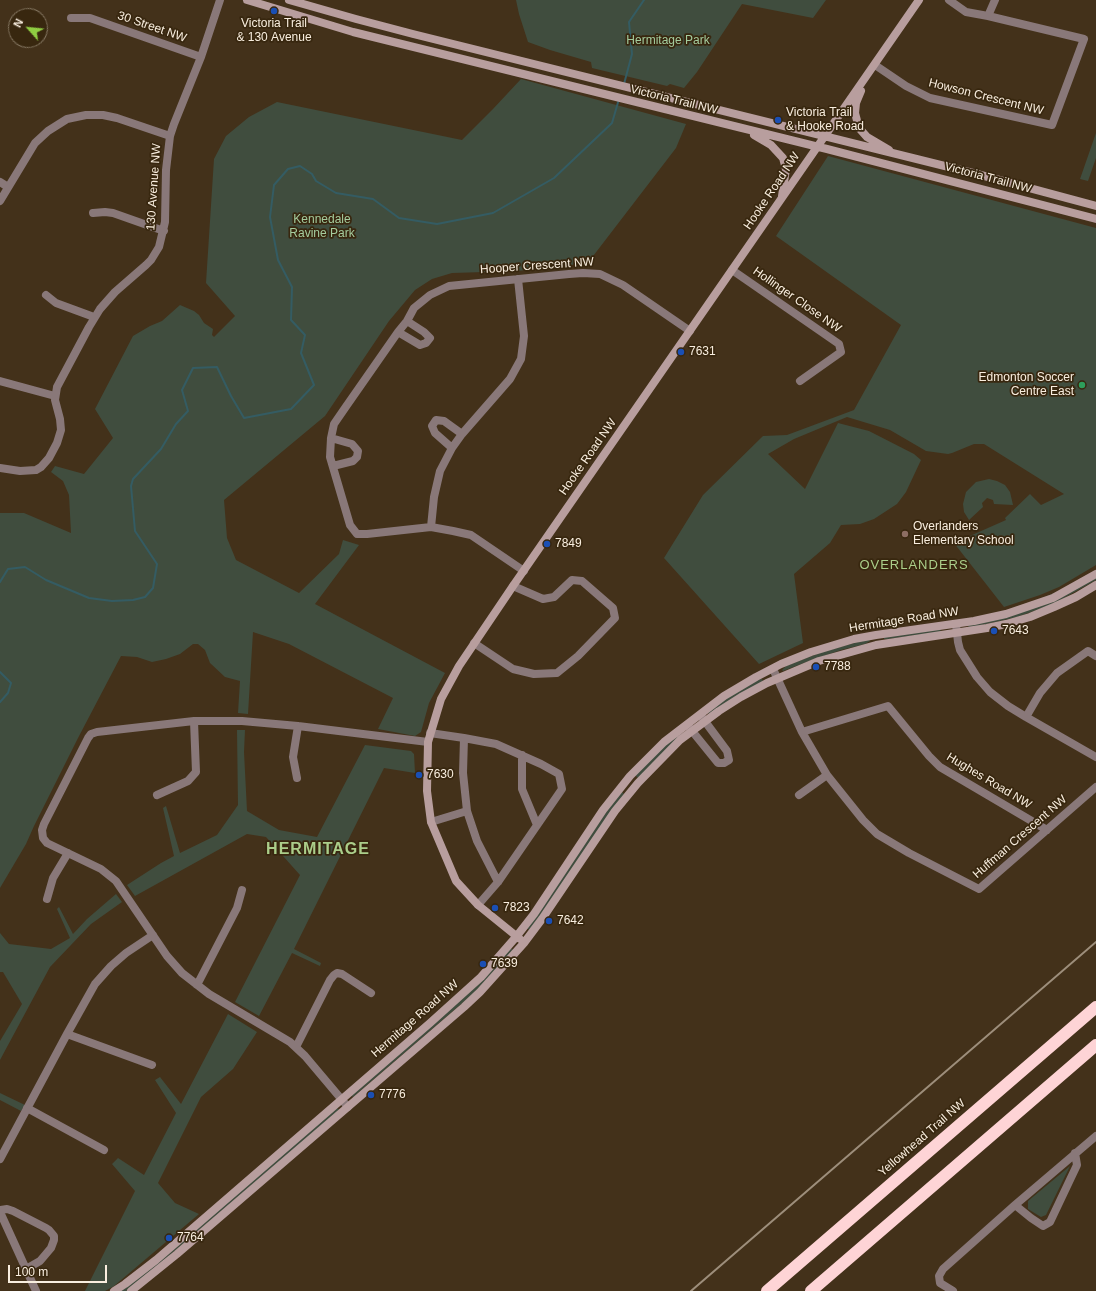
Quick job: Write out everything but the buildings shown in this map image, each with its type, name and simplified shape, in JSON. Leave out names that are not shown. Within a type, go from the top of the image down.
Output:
[{"type":"highway","name":"Yellowhead Trail NW","points":[[767,1291],[1096,1007]]},
{"type":"highway","points":[[811,1291],[1096,1045]]},
{"type":"street","name":"130 Avenue NW","points":[[55,396],[57,387],[94,317],[114,292],[151,260],[159,247],[164,231],[166,170],[170,136],[201,57],[220,0]]},
{"type":"street","name":"Victoria Trail NW","points":[[247,0],[353,32],[958,182],[1096,219]]},
{"type":"street","name":"Victoria Trail NW","points":[[289,0],[377,25],[977,174],[1096,206]]},
{"type":"street","name":"Hooke Road NW","points":[[524,943],[478,905],[456,881],[431,822],[427,791],[429,738],[441,699],[459,666],[474,643],[919,0]]},
{"type":"street","name":"Howson Crescent NW","points":[[875,65],[906,86],[930,98],[1052,126],[1084,38],[966,12],[949,0]]},
{"type":"street","points":[[988,16],[995,0]]},
{"type":"street","name":"30 Street NW","points":[[71,18],[90,18],[201,57]]},
{"type":"street","points":[[865,78],[856,103],[855,113],[859,128],[867,137],[898,155]]},
{"type":"street","points":[[0,201],[35,143],[48,131],[67,119],[86,115],[103,115],[117,118],[170,136]]},
{"type":"street","points":[[731,126],[760,138],[771,145],[783,158],[786,169],[782,197]]},
{"type":"street","points":[[0,182],[8,186]]},
{"type":"street","points":[[93,213],[113,213],[164,231]]},
{"type":"street","name":"Hollinger Close NW","points":[[732,270],[839,344],[841,352],[800,382]]},
{"type":"street","name":"Hooper Crescent NW","points":[[524,571],[470,535],[431,527],[357,534],[350,525],[330,457],[331,438],[334,424],[407,321],[414,308],[430,295],[449,286],[583,273],[600,274],[623,285],[690,331]]},
{"type":"street","points":[[431,527],[434,497],[440,470],[452,448],[462,434],[510,378],[521,359],[524,336],[518,279]]},
{"type":"street","points":[[46,295],[56,303],[94,317]]},
{"type":"street","points":[[398,332],[420,345],[426,343],[430,338],[424,332],[407,321]]},
{"type":"street","points":[[0,381],[55,396],[61,430],[57,443],[41,467],[30,471],[0,468]]},
{"type":"street","points":[[452,448],[435,433],[432,426],[436,420],[444,421],[462,434]]},
{"type":"street","points":[[331,438],[352,444],[358,451],[358,457],[353,461],[333,466]]},
{"type":"street","name":"Hermitage Road NW","points":[[132,1291],[464,1007],[495,976],[524,943],[550,908],[615,811],[649,771],[705,721],[741,697],[776,678],[819,660],[876,645],[956,628],[1027,608],[1063,593],[1096,574]]},
{"type":"street","points":[[474,643],[513,669],[534,674],[557,673],[578,656],[615,618],[613,608],[582,581],[572,580],[554,597],[543,599],[513,586]]},
{"type":"street","name":"Hermitage Road NW","points":[[114,1291],[126,1284],[156,1260],[480,977],[516,937],[534,914],[613,796],[630,776],[654,751],[724,696],[772,669],[811,652],[854,639],[905,630],[994,627],[1054,607],[1076,597],[1096,584]]},
{"type":"street","points":[[956,628],[960,650],[977,677],[990,692],[1008,706],[1096,757]]},
{"type":"street","points":[[1026,717],[1040,693],[1056,673],[1088,651],[1096,656]]},
{"type":"street","name":"Huffman Crescent NW","points":[[772,669],[802,732],[827,776],[863,820],[877,834],[909,853],[979,889],[1096,788]]},
{"type":"street","name":"Hughes Road NW","points":[[802,732],[888,706],[929,756],[940,767],[1047,830]]},
{"type":"street","points":[[687,724],[718,763],[724,764],[729,760],[727,751],[700,714]]},
{"type":"street","points":[[157,795],[188,781],[196,772],[194,721]]},
{"type":"street","points":[[348,1107],[296,1047],[209,994],[176,966],[116,880],[102,869],[44,840],[42,830],[47,817],[86,741],[91,734],[101,731],[194,721],[242,721],[429,738],[464,738],[496,744],[522,755],[559,774],[562,789],[498,882],[478,905]]},
{"type":"street","points":[[297,778],[293,757],[298,726]]},
{"type":"street","points":[[464,738],[463,773],[467,811],[477,841],[498,882]]},
{"type":"street","points":[[522,755],[522,789],[537,825]]},
{"type":"street","points":[[799,795],[827,776]]},
{"type":"street","points":[[431,822],[467,811]]},
{"type":"street","points":[[47,899],[54,878],[68,853]]},
{"type":"street","points":[[197,985],[237,908],[242,890]]},
{"type":"street","points":[[0,1159],[91,991],[104,972],[126,953],[153,935]]},
{"type":"street","points":[[296,1047],[330,980],[334,975],[337,973],[342,974],[371,993]]},
{"type":"street","points":[[67,1034],[152,1065]]},
{"type":"street","points":[[27,1108],[104,1150]]},
{"type":"street","points":[[950,1289],[940,1283],[939,1276],[943,1269],[1096,1136]]},
{"type":"street","points":[[1015,1205],[1043,1226],[1050,1222],[1078,1165],[1075,1153]]},
{"type":"street","points":[[26,1269],[40,1261],[52,1248],[54,1236],[46,1228],[13,1211],[7,1209],[0,1211],[26,1269],[36,1291]]},
{"type":"green space","name":"Hermitage Park","points":[[516,0],[826,0],[813,18],[742,4],[697,72],[684,88],[670,84],[667,86],[592,68],[591,62],[528,42]]},
{"type":"green space","name":"Kennedale Ravine Park","points":[[521,79],[686,124],[676,148],[587,264],[517,271],[452,273],[432,279],[415,290],[389,321],[325,416],[224,500],[227,538],[236,560],[299,593],[339,554],[343,540],[359,545],[315,604],[445,673],[429,703],[421,732],[415,736],[378,729],[393,698],[289,644],[253,632],[248,714],[238,713],[240,681],[225,677],[210,663],[205,650],[198,644],[193,644],[180,654],[152,662],[137,657],[121,656],[78,738],[26,844],[0,888],[0,513],[24,513],[71,533],[69,495],[63,481],[51,472],[55,466],[84,474],[113,438],[95,409],[133,336],[162,321],[180,305],[194,311],[199,315],[204,323],[213,329],[212,335],[214,337],[235,316],[206,283],[214,159],[226,136],[249,117],[277,102],[462,140]]},
{"type":"green space","points":[[1096,133],[1096,158],[1088,181],[1080,179]]},
{"type":"green space","points":[[828,156],[1096,228],[1096,565],[1059,587],[1004,607],[954,543],[1006,520],[1005,518],[1030,494],[1041,505],[1064,494],[984,444],[974,444],[948,454],[926,451],[890,430],[847,417],[794,439],[768,454],[805,489],[838,423],[869,431],[914,454],[921,460],[906,492],[897,504],[874,519],[860,524],[841,525],[830,543],[794,574],[803,643],[759,664],[664,558],[703,495],[763,436],[787,435],[854,410],[901,325],[776,236]]},
{"type":"green space","points":[[989,479],[1005,485],[1010,492],[1013,505],[994,504],[993,500],[987,498],[982,503],[983,507],[969,520],[964,512],[963,504],[966,492],[976,482]]},
{"type":"green space","points":[[1096,576],[1096,580],[1053,604],[1017,617],[969,628],[968,625],[988,620]]},
{"type":"green space","points":[[941,629],[940,632],[884,639],[884,636]]},
{"type":"green space","points":[[869,639],[870,641],[865,644],[841,650],[783,671],[782,670],[786,666],[822,652]]},
{"type":"green space","points":[[762,679],[763,681],[709,714],[708,713],[712,707],[757,680]]},
{"type":"green space","points":[[237,730],[245,730],[244,752],[247,811],[279,830],[317,837],[365,745],[411,751],[414,754],[415,773],[384,768],[294,949],[321,963],[320,966],[292,953],[259,1016],[235,1002],[300,875],[266,837],[247,834],[135,896],[127,885],[174,856],[163,808],[166,806],[180,853],[217,835],[238,805]]},
{"type":"green space","points":[[681,734],[683,735],[638,778],[635,775],[670,740]]},
{"type":"green space","points":[[622,792],[624,794],[549,904],[529,930],[527,928],[611,805]]},
{"type":"green space","points":[[116,894],[122,902],[91,924],[50,967],[0,1060],[0,1041],[22,1004],[3,972],[0,972],[0,933],[9,944],[51,949],[70,938],[57,909],[59,907],[73,934],[87,919]]},
{"type":"green space","points":[[511,948],[513,950],[511,954],[474,993],[353,1097],[351,1095]]},
{"type":"green space","points":[[228,1014],[257,1032],[233,1069],[201,1097],[158,1183],[175,1203],[199,1214],[114,1286],[105,1291],[85,1291],[135,1191],[112,1164],[118,1158],[144,1175],[176,1113],[155,1080],[160,1077],[181,1104]]},
{"type":"green space","points":[[0,1093],[25,1105],[21,1111],[0,1100]]},
{"type":"green space","points":[[336,1108],[339,1109],[337,1112],[136,1284],[126,1291],[119,1291]]},
{"type":"green space","points":[[1070,1166],[1046,1215],[1041,1217],[1028,1209],[1028,1201]]},
{"type":"waterway","points":[[624,84],[632,54],[629,22],[644,0]]},
{"type":"waterway","points":[[0,582],[8,569],[25,567],[46,580],[89,598],[112,601],[133,600],[145,597],[153,588],[157,564],[135,531],[131,486],[133,479],[161,449],[176,424],[188,411],[182,390],[193,368],[217,367],[244,418],[291,409],[314,385],[301,353],[305,335],[291,320],[292,287],[278,260],[270,217],[274,185],[288,169],[300,166],[312,174],[316,181],[336,193],[373,199],[399,218],[437,224],[493,213],[554,178],[612,123],[619,99]]},
{"type":"waterway","points":[[0,672],[11,683],[8,693],[0,702]]},
{"type":"railway","points":[[691,1291],[1096,942]]},
{"type":"place","name":"Victoria Trail & 130 Avenue","points":[[274,11]]},
{"type":"place","name":"Victoria Trail & Hooke Road","points":[[778,120]]},
{"type":"place","name":"7631","points":[[681,352]]},
{"type":"place","name":"Edmonton Soccer Centre East","points":[[1082,385]]},
{"type":"place","name":"Overlanders Elementary School","points":[[905,534]]},
{"type":"place","name":"7849","points":[[547,544]]},
{"type":"place","name":"7643","points":[[994,631]]},
{"type":"place","name":"7788","points":[[816,667]]},
{"type":"place","name":"7630","points":[[419,775]]},
{"type":"place","name":"7823","points":[[495,908]]},
{"type":"place","name":"7642","points":[[549,921]]},
{"type":"place","name":"7639","points":[[483,964]]},
{"type":"place","name":"7776","points":[[371,1095]]},
{"type":"place","name":"7764","points":[[169,1238]]},
{"type":"district","name":"OVERLANDERS","points":[[914,565]]},
{"type":"district","name":"HERMITAGE","points":[[318,850]]}]
